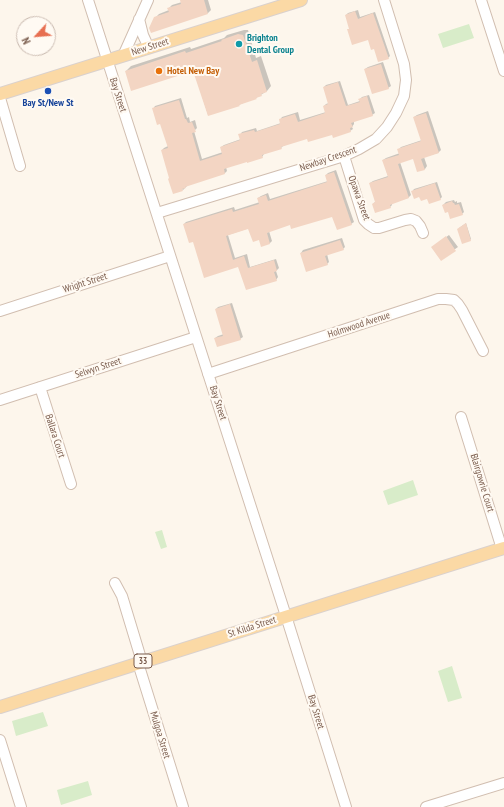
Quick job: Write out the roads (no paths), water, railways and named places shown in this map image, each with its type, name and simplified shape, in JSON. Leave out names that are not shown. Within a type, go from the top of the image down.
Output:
[{"type":"main road","name":"New Street","points":[[0,94],[301,0]]},
{"type":"main road","name":"St Kilda Street","points":[[0,707],[503,549]]},
{"type":"street","name":"Bay Street","points":[[88,0],[346,807]]},
{"type":"street","points":[[123,56],[148,0]]},
{"type":"street","name":"Newbay Crescent","points":[[157,213],[344,156],[376,139],[396,113],[404,96],[406,80],[404,64],[384,0]]},
{"type":"street","points":[[481,0],[504,71]]},
{"type":"street","points":[[139,19],[143,35],[149,48]]},
{"type":"street","points":[[0,98],[20,166]]},
{"type":"street","name":"Opawa Street","points":[[344,156],[364,220],[368,224],[374,228],[379,228],[411,219],[416,221],[423,233]]},
{"type":"street","name":"Wright Street","points":[[0,311],[170,256]]},
{"type":"street","name":"Holmwood Avenue","points":[[208,374],[438,299],[454,300],[458,304],[483,351]]},
{"type":"street","name":"Selwyn Street","points":[[0,400],[196,337]]},
{"type":"street","name":"Ballara Court","points":[[40,387],[71,484]]},
{"type":"street","name":"Blairgowrie Court","points":[[461,417],[503,549]]},
{"type":"street","name":"Mulgoa Street","points":[[115,583],[122,596],[183,807]]},
{"type":"street","points":[[0,740],[21,807]]},
{"type":"street","points":[[426,807],[504,783]]},
{"type":"place","name":"Brighton Dental Group","points":[[239,44]]},
{"type":"place","name":"Hotel New Bay","points":[[159,71]]},
{"type":"place","name":"Bay St/New St","points":[[48,91]]}]
